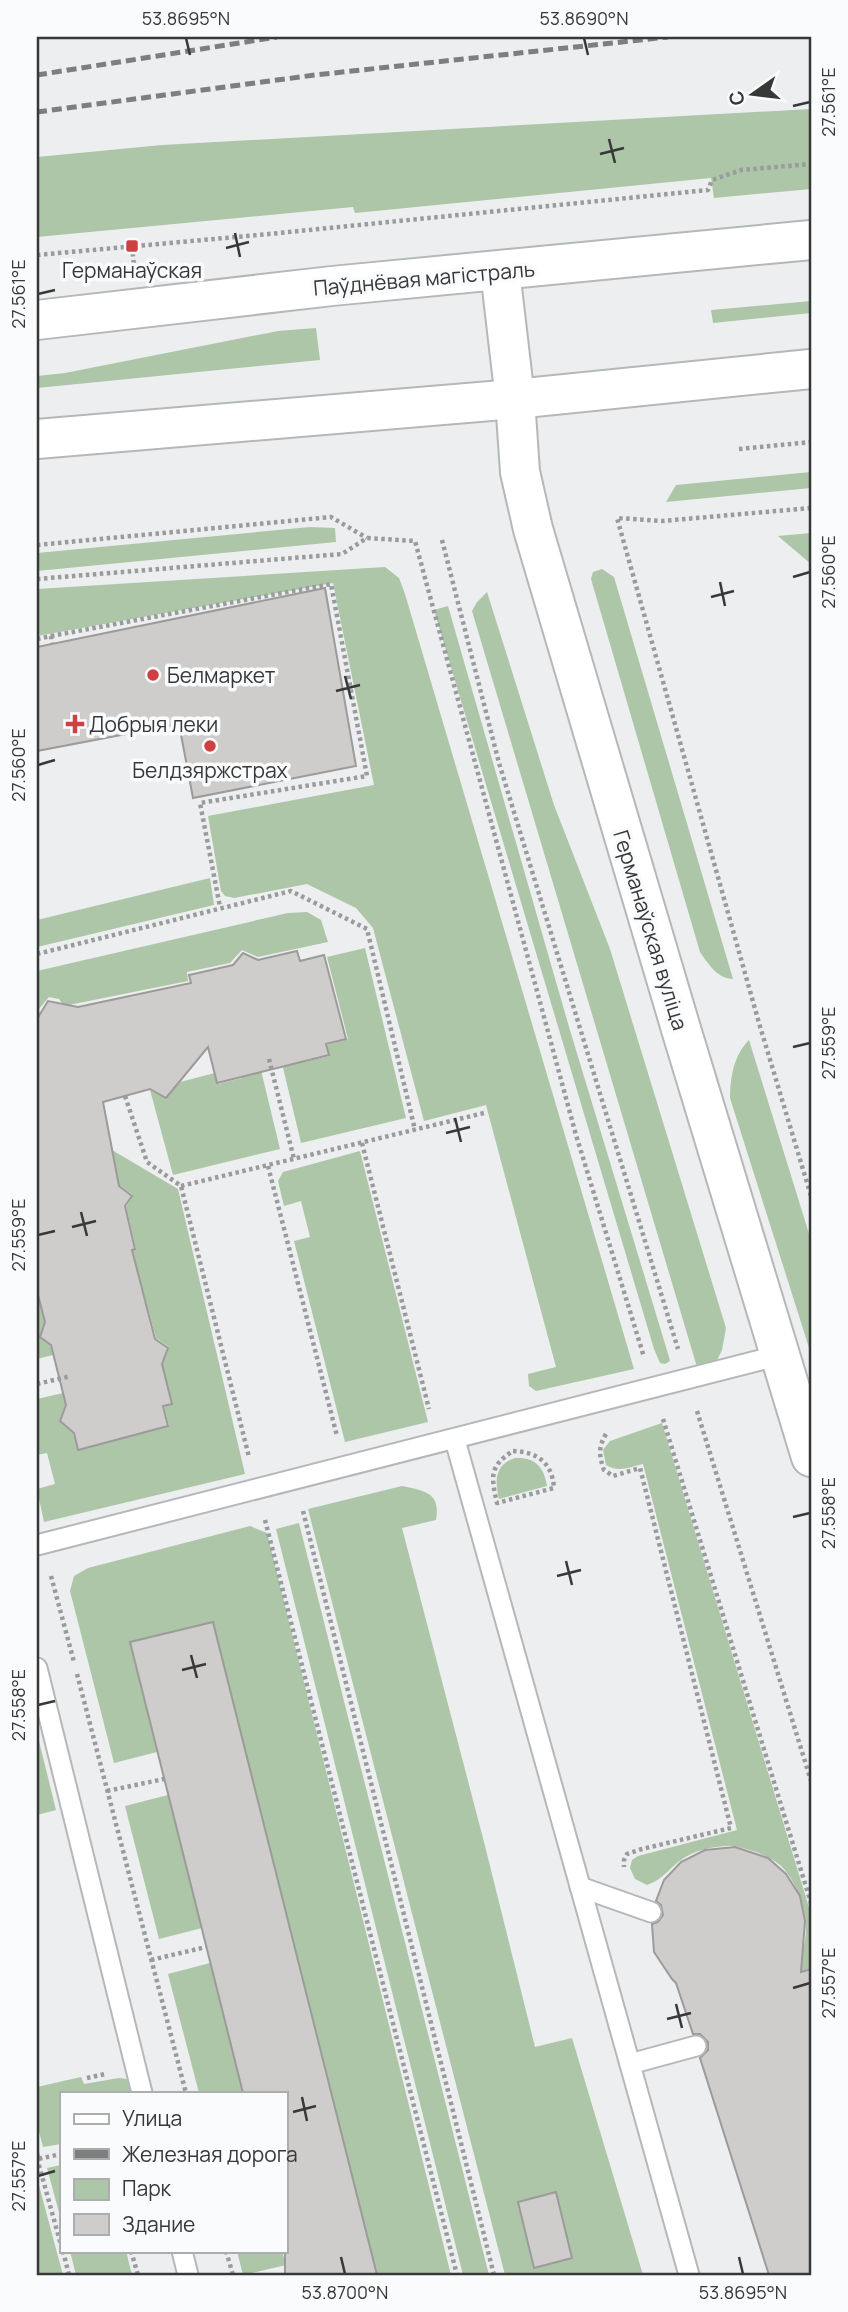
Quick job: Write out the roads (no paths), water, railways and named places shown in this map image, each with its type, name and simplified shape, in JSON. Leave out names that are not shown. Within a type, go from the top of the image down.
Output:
[{"type":"main road","name":"Паўднёвая магістраль","points":[[37,320],[332,286],[811,240]]},
{"type":"main road","name":"Германаўская вуліца","points":[[500,271],[515,399],[520,472],[533,529],[811,1457]]},
{"type":"main road","points":[[37,439],[515,399],[811,369]]},
{"type":"lane","points":[[40,1545],[780,1355]]},
{"type":"lane","points":[[455,1440],[689,2275]]},
{"type":"lane","points":[[37,1668],[142,2092]]},
{"type":"lane","points":[[580,1887],[651,1912]]},
{"type":"lane","points":[[630,2064],[696,2046]]},
{"type":"lane","points":[[181,2252],[188,2275]]},
{"type":"railway","points":[[37,75],[277,37]]},
{"type":"railway","points":[[37,112],[315,75],[668,37]]},
{"type":"place","name":"Германаўская","points":[[132,246]]},
{"type":"place","name":"Белмаркет","points":[[153,675]]},
{"type":"place","name":"Добрыя леки","points":[[75,724]]},
{"type":"place","name":"Белдзяржстрах","points":[[210,746]]}]
